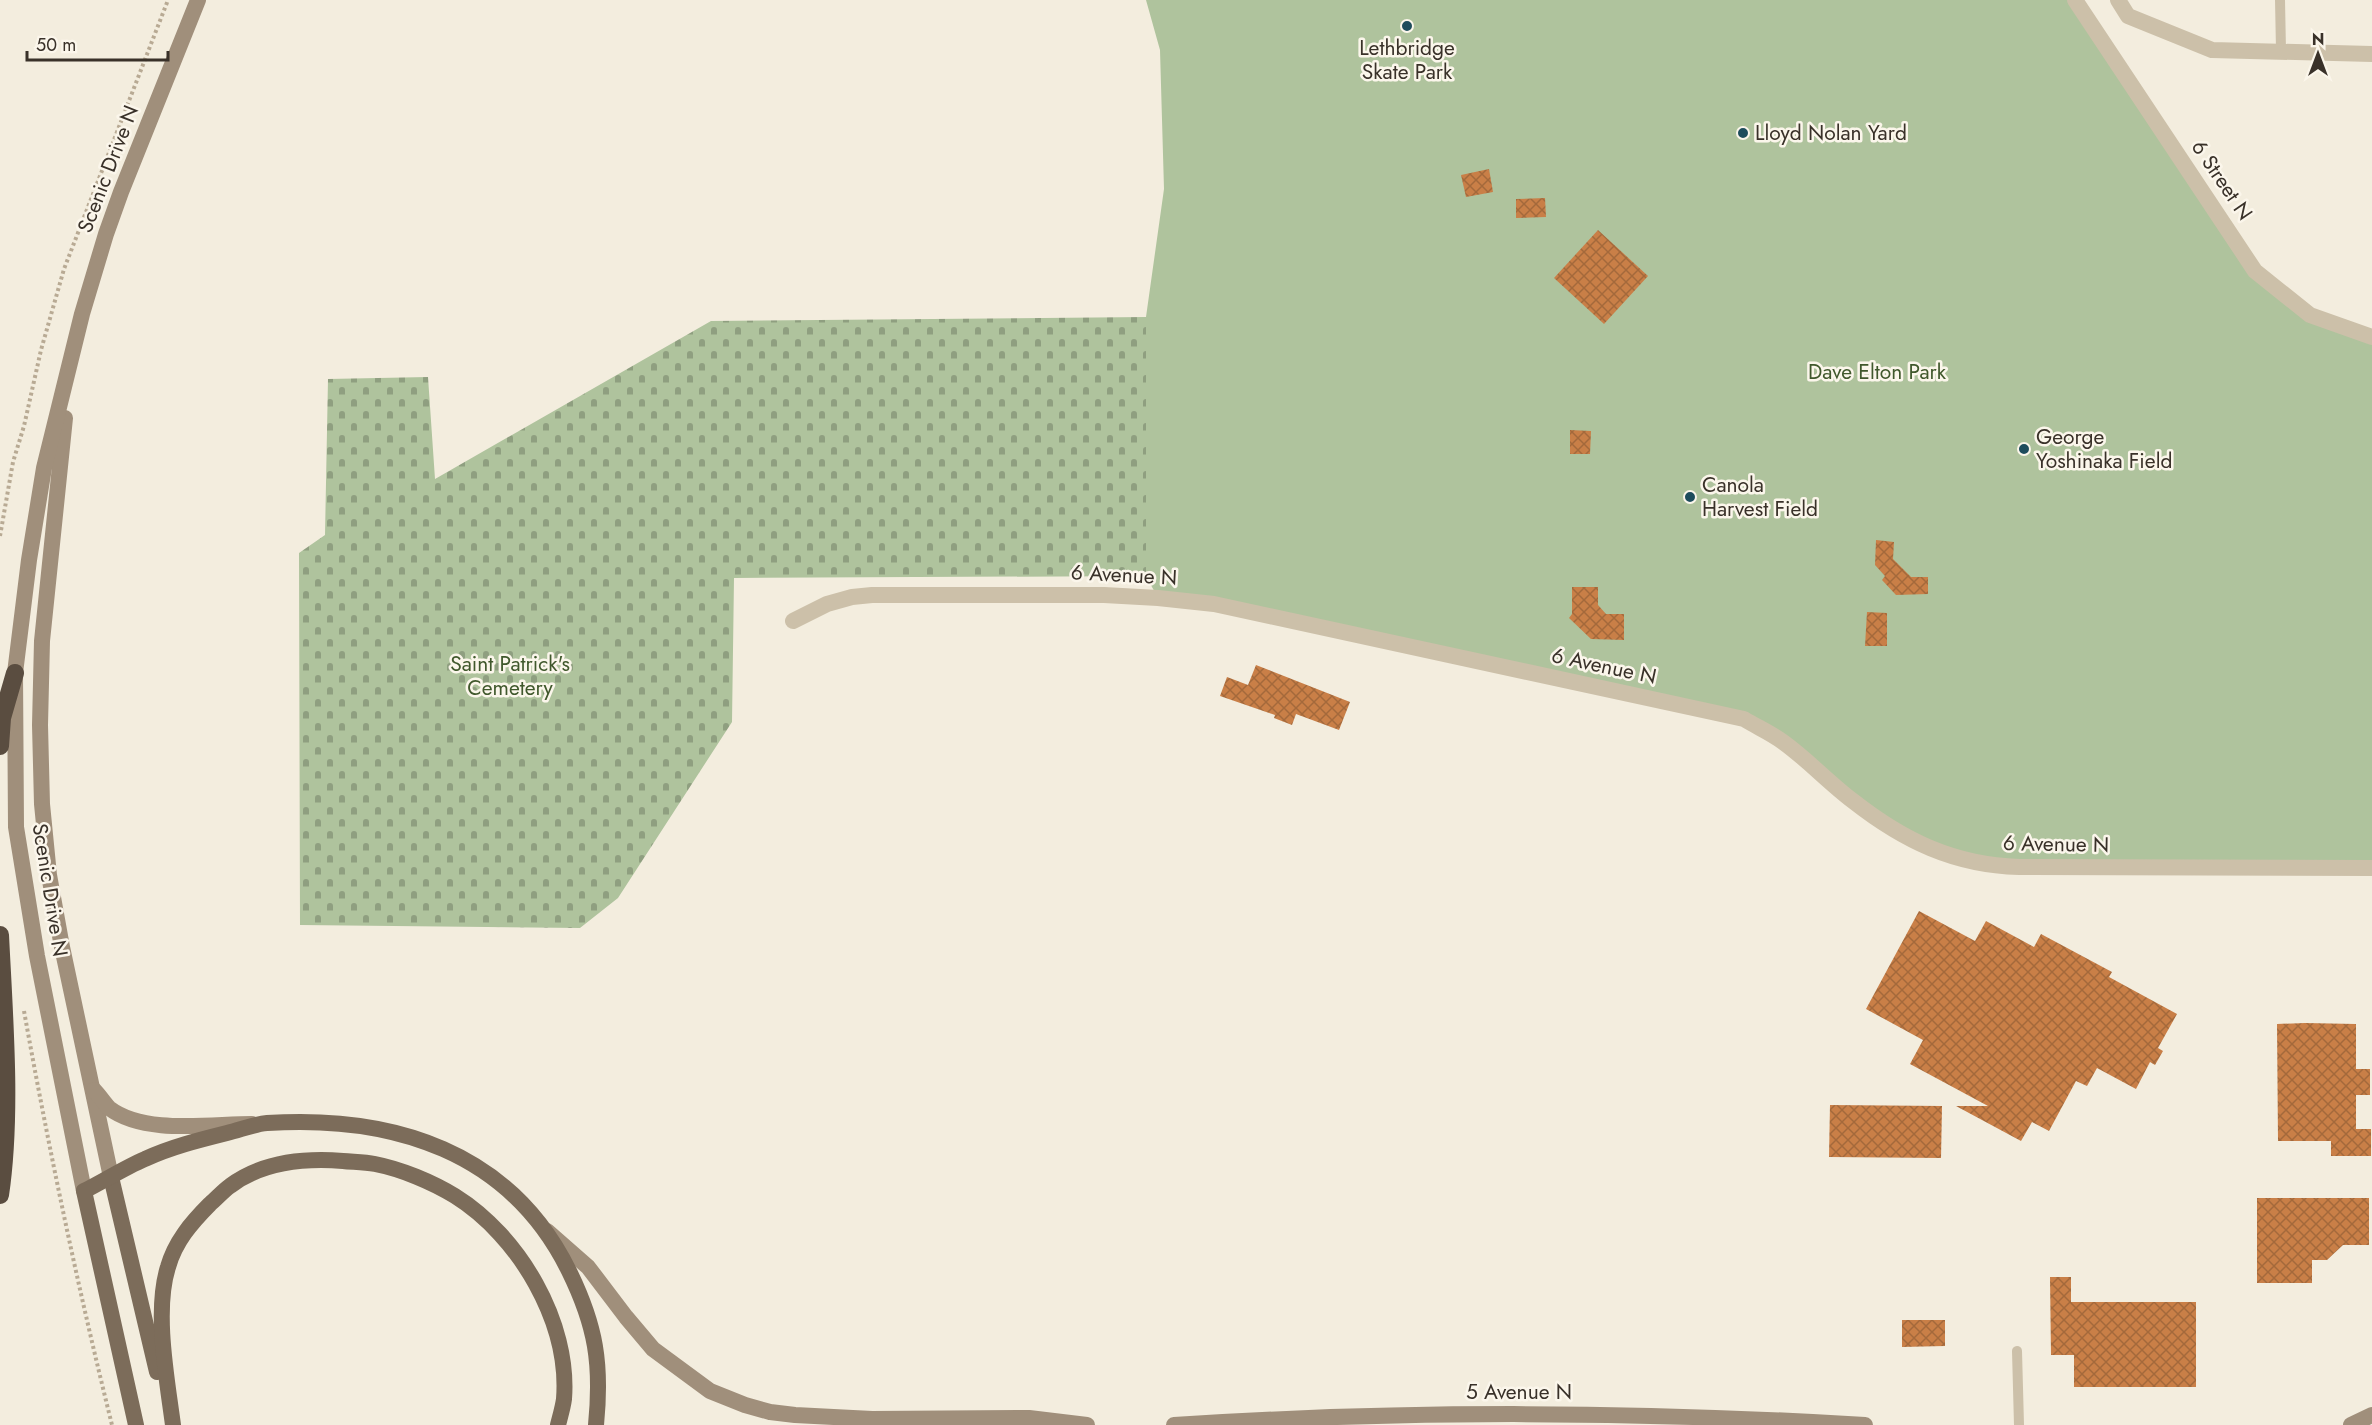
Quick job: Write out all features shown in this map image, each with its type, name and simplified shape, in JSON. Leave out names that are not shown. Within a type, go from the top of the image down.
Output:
[{"type":"highway","points":[[0,746],[2,718],[15,673]]},
{"type":"highway","points":[[0,935],[5,1092],[5,1140],[0,1195]]},
{"type":"main road","name":"Scenic Drive N","points":[[136,1425],[84,1191],[37,956],[18,839],[15,673],[29,560],[44,468],[71,358],[106,234],[198,0]]},
{"type":"main road","name":"Scenic Drive N","points":[[71,358],[42,641],[40,725],[42,804],[51,885],[92,1087],[111,1177],[171,1425]]},
{"type":"main road","points":[[92,1087],[109,1107],[128,1118],[146,1122],[167,1125],[265,1123],[368,1127],[410,1136],[453,1153],[486,1172],[512,1192],[546,1229],[588,1267],[653,1349],[710,1391],[745,1405],[770,1412],[795,1415],[872,1419],[1029,1418],[1087,1425]]},
{"type":"main road","points":[[84,1191],[145,1159],[186,1144],[265,1123]]},
{"type":"main road","points":[[171,1425],[162,1331],[167,1269],[177,1243],[199,1215],[231,1185],[264,1168],[294,1161],[375,1164],[416,1177],[454,1196],[493,1226],[518,1256],[537,1286],[553,1321],[562,1361],[564,1399],[558,1425]]},
{"type":"main road","points":[[546,1229],[585,1303],[595,1340],[599,1393],[596,1425]]},
{"type":"main road","name":"5 Avenue N","points":[[1174,1425],[1288,1418],[1626,1415],[1865,1425]]},
{"type":"main road","points":[[2350,1425],[2372,1415]]},
{"type":"street","name":"6 Street N","points":[[2075,0],[2255,271],[2310,315],[2372,337]]},
{"type":"street","points":[[2118,0],[2128,16],[2212,50],[2372,54]]},
{"type":"street","name":"6 Avenue N","points":[[793,621],[827,604],[852,597],[898,593],[1104,595],[1214,604],[1744,719],[1782,742],[1853,802],[1894,830],[1931,849],[1973,864],[2019,867],[2372,868]]},
{"type":"lane","points":[[2280,0],[2281,50]]},
{"type":"lane","points":[[2017,1351],[2019,1425]]},
{"type":"path","points":[[0,536],[13,462],[64,269],[168,0]]},
{"type":"path","points":[[22,1001],[62,1212],[112,1425]]},
{"type":"green space","name":"Dave Elton Park","points":[[1146,0],[2075,0],[2255,271],[2310,315],[2372,337],[2372,868],[2020,867],[1931,849],[1744,719],[1158,598],[1146,576],[1146,317],[1164,189],[1160,50]]},
{"type":"green space","name":"Saint Patrick's Cemetery","points":[[1146,317],[1146,576],[734,578],[732,722],[618,898],[580,928],[300,925],[299,553],[325,535],[328,379],[428,377],[435,479],[711,321]]},
{"type":"building","points":[[1489,169],[1493,192],[1466,197],[1461,175]]},
{"type":"building","points":[[1545,198],[1546,217],[1516,218],[1516,199]]},
{"type":"building","points":[[1598,230],[1648,276],[1604,324],[1554,278]]},
{"type":"building","points":[[1570,430],[1591,431],[1590,454],[1570,454]]},
{"type":"building","points":[[1876,540],[1894,542],[1893,559],[1911,577],[1928,577],[1928,594],[1896,595],[1882,580],[1885,576],[1875,565]]},
{"type":"building","points":[[1572,587],[1598,587],[1598,605],[1606,614],[1624,614],[1624,640],[1591,639],[1569,618],[1572,614]]},
{"type":"building","points":[[1867,612],[1887,613],[1887,646],[1865,646]]},
{"type":"building","points":[[1256,665],[1350,702],[1339,730],[1296,714],[1292,725],[1274,718],[1275,715],[1220,696],[1227,677],[1248,685]]},
{"type":"building","points":[[1919,911],[1975,941],[1986,921],[2034,947],[2041,934],[2112,972],[2109,977],[2177,1014],[2158,1048],[2163,1051],[2155,1065],[2150,1062],[2136,1089],[2097,1068],[2087,1086],[2076,1081],[2049,1131],[2032,1122],[2021,1141],[1956,1106],[1988,1106],[1910,1064],[1923,1040],[1866,1009]]},
{"type":"building","points":[[2277,1024],[2356,1024],[2356,1069],[2370,1069],[2370,1095],[2356,1095],[2356,1129],[2371,1129],[2371,1156],[2331,1156],[2331,1141],[2278,1141]]},
{"type":"building","points":[[1830,1105],[1942,1106],[1941,1158],[1829,1157]]},
{"type":"building","points":[[2257,1198],[2369,1198],[2369,1245],[2343,1245],[2327,1260],[2312,1260],[2312,1283],[2257,1283]]},
{"type":"building","points":[[2050,1277],[2071,1277],[2071,1302],[2196,1302],[2196,1387],[2074,1387],[2074,1355],[2051,1355]]},
{"type":"building","points":[[1902,1320],[1945,1320],[1945,1346],[1902,1347]]},
{"type":"place","name":"Lethbridge Skate Park","points":[[1407,26]]},
{"type":"place","name":"Lloyd Nolan Yard","points":[[1743,133]]},
{"type":"place","name":"George Yoshinaka Field","points":[[2024,449]]},
{"type":"place","name":"Canola Harvest Field","points":[[1690,497]]}]
